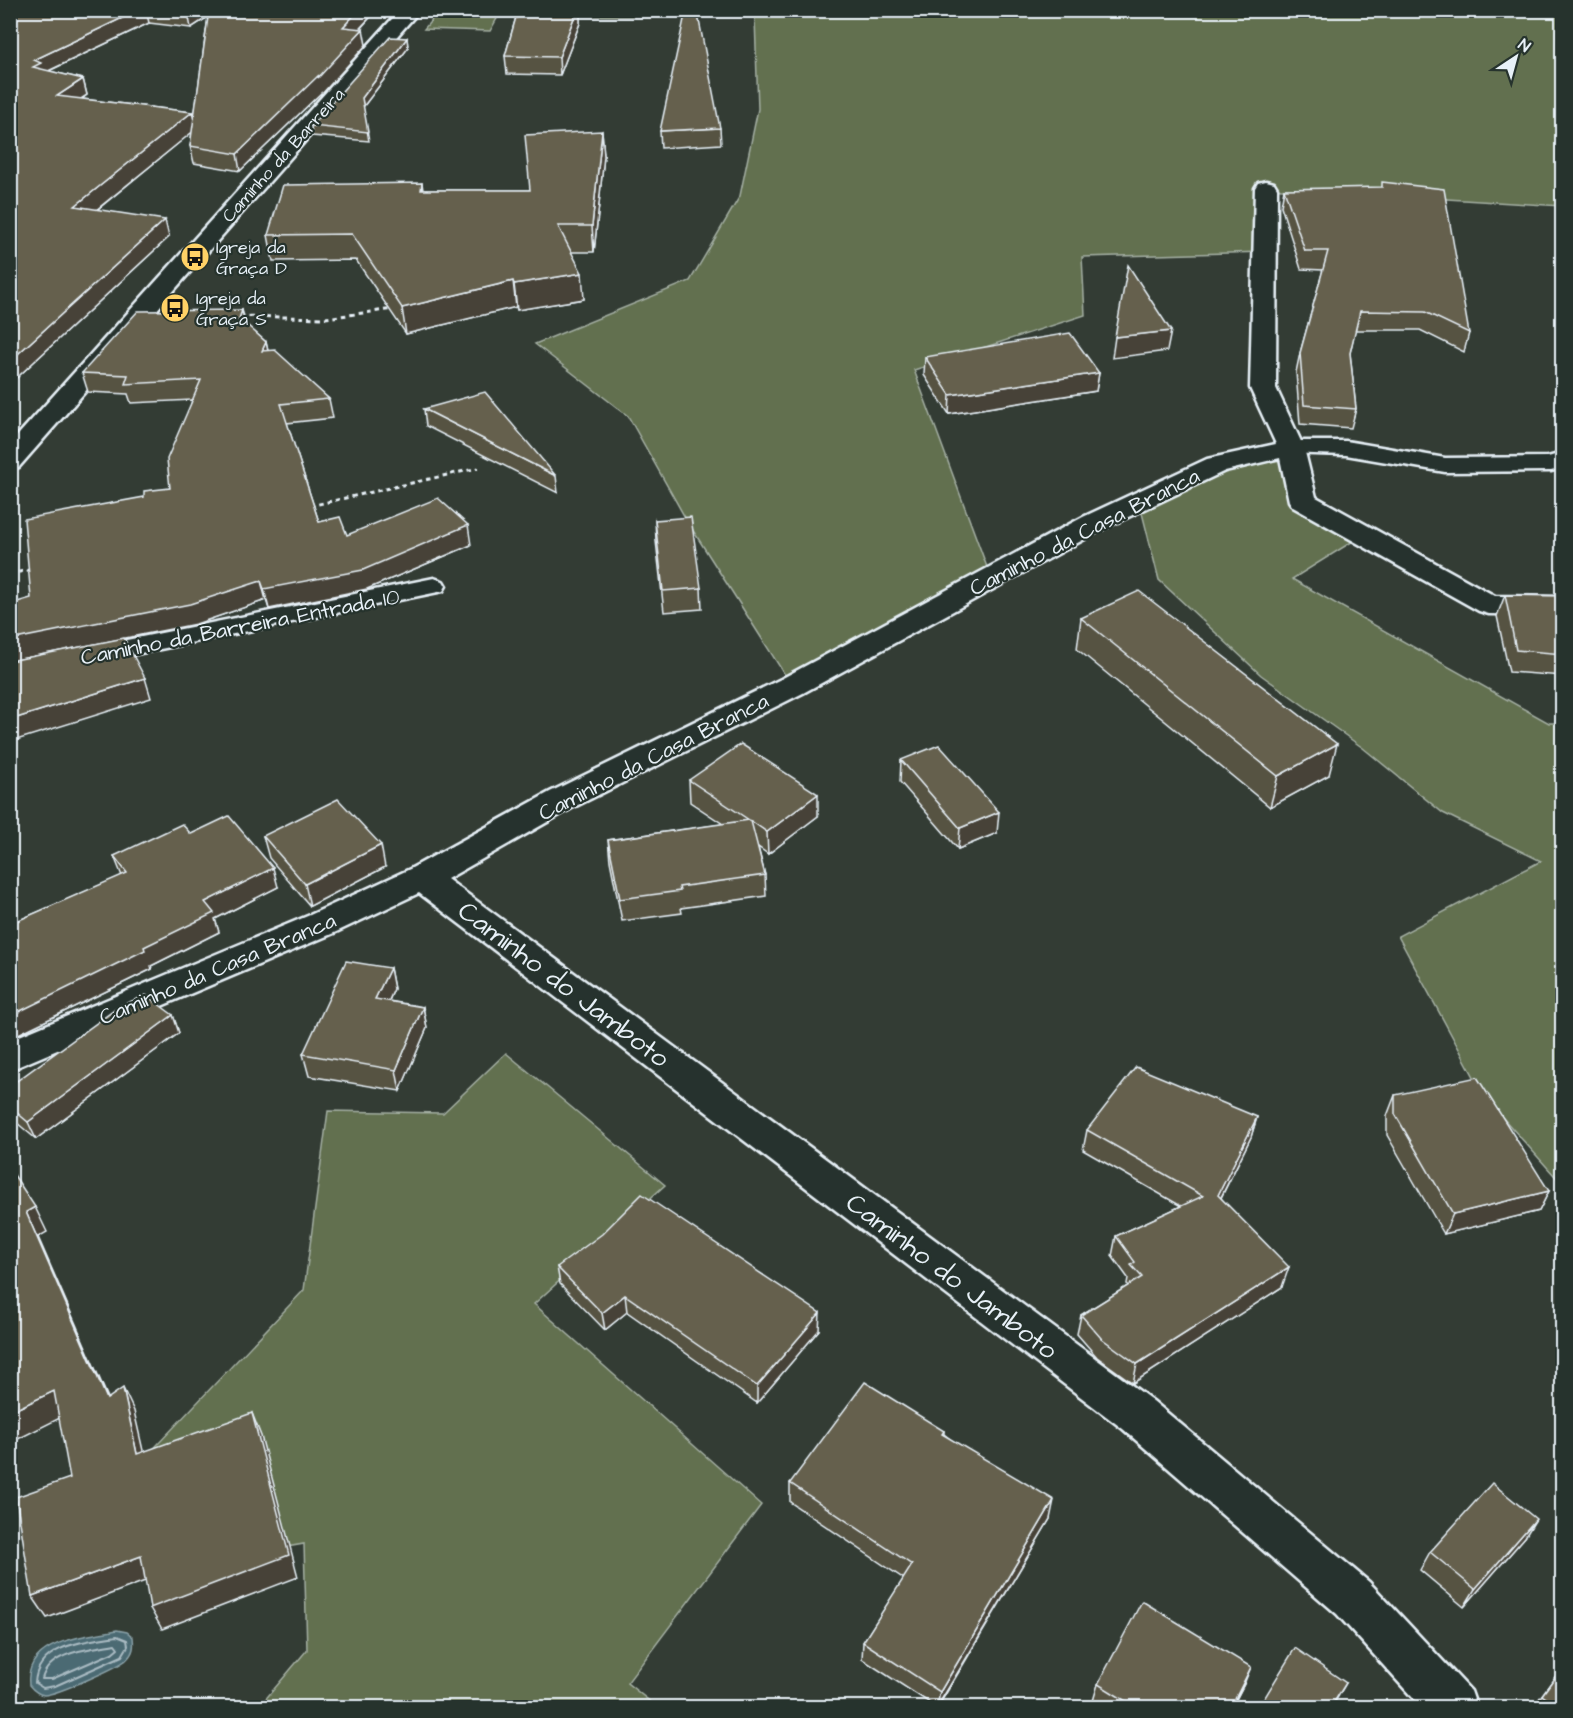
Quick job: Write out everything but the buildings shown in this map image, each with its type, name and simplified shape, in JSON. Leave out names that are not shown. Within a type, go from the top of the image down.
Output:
[{"type":"street","name":"Caminho da Barreira","points":[[10,461],[411,10]]},
{"type":"street","points":[[1266,188],[1263,388],[1291,448],[1303,501],[1489,605],[1563,606]]},
{"type":"street","name":"Caminho da Casa Branca","points":[[10,1056],[311,929],[422,878],[561,800],[792,686],[1093,523],[1216,465],[1291,448]]},
{"type":"street","name":"Caminho do Jamboto","points":[[422,878],[1138,1415],[1353,1598],[1454,1707]]},
{"type":"lane","points":[[1291,448],[1346,448],[1444,465],[1551,464],[1563,460]]},
{"type":"lane","name":"Caminho da Barreira Entrada 10","points":[[68,660],[434,586]]},
{"type":"path","points":[[233,316],[325,318],[395,309]]},
{"type":"path","points":[[306,507],[478,468]]},
{"type":"path","points":[[10,574],[33,569]]},
{"type":"green space","points":[[440,10],[1562,11],[1562,206],[1266,188],[1265,252],[1082,257],[1085,315],[914,370],[991,578],[792,686],[687,521],[628,416],[535,344],[690,281],[740,196],[758,109],[755,17],[499,15],[490,31],[424,29]]},
{"type":"green space","points":[[1291,448],[1303,501],[1363,535],[1292,579],[1549,723],[1562,723],[1562,1184],[1486,1099],[1398,936],[1541,861],[1443,813],[1363,748],[1261,675],[1159,580],[1139,501],[1216,465]]},
{"type":"green space","points":[[506,1053],[665,1185],[534,1304],[761,1505],[627,1683],[657,1707],[258,1708],[307,1650],[304,1544],[236,1556],[120,1484],[304,1290],[328,1111],[443,1113]]},
{"type":"water","points":[[117,1630],[127,1632],[133,1637],[132,1651],[122,1663],[50,1694],[39,1694],[29,1685],[30,1670],[36,1658],[46,1650],[73,1639]]},
{"type":"place","name":"Igreja da Graça D","points":[[195,257]]},
{"type":"place","name":"Igreja da Graça S","points":[[175,308]]}]
